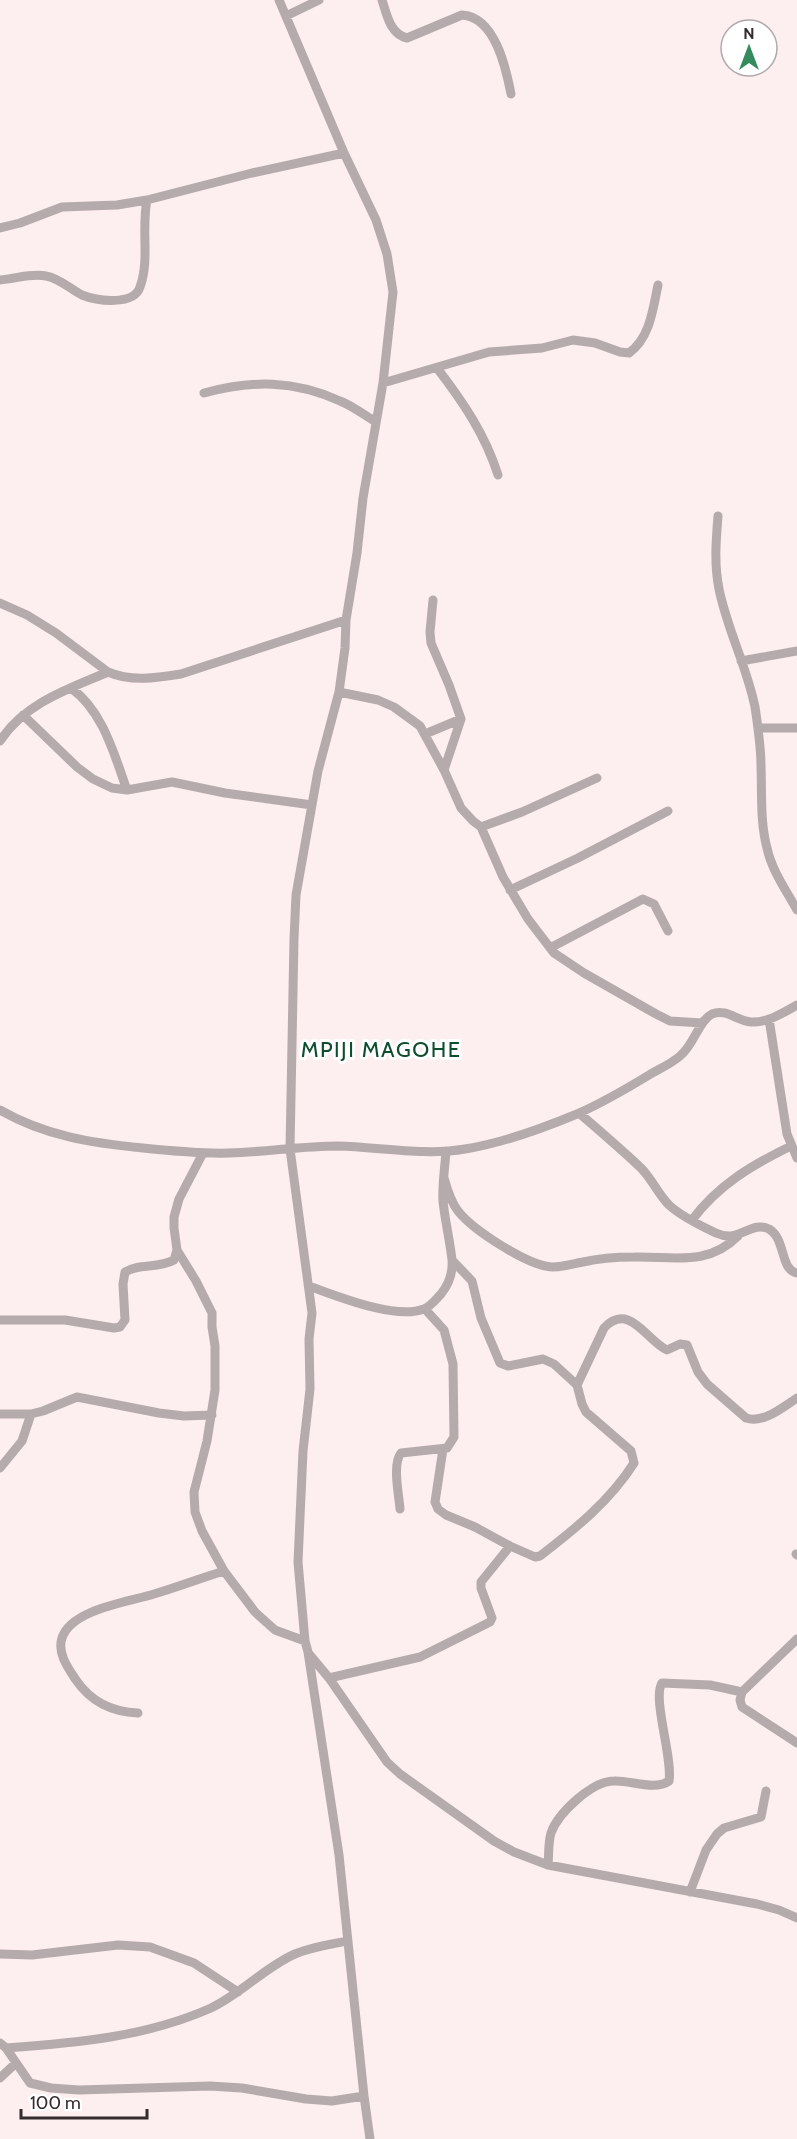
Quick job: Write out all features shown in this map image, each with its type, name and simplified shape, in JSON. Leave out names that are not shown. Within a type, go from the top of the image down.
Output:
[{"type":"street","points":[[279,0],[344,153],[376,220],[391,273],[393,308],[384,383],[363,498],[346,620],[339,692],[318,771],[297,895],[290,1149],[312,1313],[309,1340],[310,1389],[303,1450],[298,1562],[304,1641],[308,1652],[339,1855],[370,2139]]},
{"type":"street","points":[[286,16],[319,0]]},
{"type":"street","points":[[382,0],[390,23],[400,37],[407,38],[462,15],[472,17],[480,23],[502,55],[511,93]]},
{"type":"street","points":[[0,228],[62,207],[117,205],[147,200],[344,153]]},
{"type":"street","points":[[0,280],[33,275],[47,276],[92,298],[129,299],[136,296],[144,272],[144,228],[147,200]]},
{"type":"street","points":[[384,383],[489,351],[542,348],[573,340],[595,343],[629,353],[640,342],[649,325],[658,285]]},
{"type":"street","points":[[437,368],[478,426],[498,476]]},
{"type":"street","points":[[204,393],[243,384],[284,385],[313,390],[341,401],[376,422]]},
{"type":"street","points":[[718,516],[715,555],[718,581],[725,614],[751,690],[758,728],[762,816],[766,849],[772,866],[797,910]]},
{"type":"street","points":[[433,600],[431,643],[461,719],[444,770]]},
{"type":"street","points":[[0,603],[27,615],[108,672],[131,678],[181,674],[346,620]]},
{"type":"street","points":[[741,661],[797,651]]},
{"type":"street","points":[[0,741],[7,730],[23,715],[46,700],[108,672]]},
{"type":"street","points":[[71,688],[83,697],[97,718],[127,790]]},
{"type":"street","points":[[339,692],[378,700],[394,706],[409,717],[425,734],[461,808],[481,827],[510,890],[550,948],[568,963],[670,1021],[702,1023]]},
{"type":"street","points":[[23,715],[56,749],[93,779],[112,788],[127,790],[172,782],[225,793],[312,805]]},
{"type":"street","points":[[425,734],[461,719]]},
{"type":"street","points":[[758,728],[797,728]]},
{"type":"street","points":[[481,827],[522,812],[597,778]]},
{"type":"street","points":[[510,890],[668,811]]},
{"type":"street","points":[[550,948],[643,899],[654,904],[668,931]]},
{"type":"street","points":[[0,1110],[44,1131],[87,1142],[203,1153],[360,1147],[462,1150],[504,1141],[579,1113],[633,1084],[681,1056],[692,1044],[708,1016],[721,1012],[750,1022],[769,1019],[797,1005]]},
{"type":"street","points":[[769,1019],[775,1066],[791,1146],[797,1158]]},
{"type":"street","points":[[579,1113],[639,1167],[669,1204],[716,1233],[730,1237],[738,1236]]},
{"type":"street","points":[[692,1220],[704,1204],[735,1177],[791,1146]]},
{"type":"street","points":[[309,1286],[357,1303],[379,1308],[411,1311],[425,1309],[433,1303],[447,1286],[451,1276],[452,1260],[443,1200],[446,1151]]},
{"type":"street","points":[[0,1320],[53,1319],[120,1327],[125,1320],[123,1284],[125,1272],[129,1269],[170,1263],[174,1260],[177,1250],[174,1217],[179,1199],[203,1153]]},
{"type":"street","points":[[444,1178],[453,1202],[468,1222],[536,1265],[563,1267],[594,1260],[632,1257],[692,1258],[726,1248],[738,1236],[756,1227],[771,1230],[779,1240],[788,1268],[797,1273]]},
{"type":"street","points":[[177,1250],[212,1313],[216,1366],[212,1415],[196,1481],[194,1503],[202,1531],[224,1570],[255,1612],[275,1630],[304,1641]]},
{"type":"street","points":[[443,1449],[435,1502],[438,1509],[510,1546],[530,1555],[540,1556],[601,1506],[634,1463],[631,1452],[586,1412],[577,1385],[554,1364],[543,1359],[508,1366],[500,1363],[481,1318],[472,1281],[452,1260]]},
{"type":"street","points":[[400,1509],[398,1456],[401,1453],[443,1449],[451,1443],[454,1437],[453,1364],[444,1330],[425,1309]]},
{"type":"street","points":[[577,1385],[604,1328],[611,1320],[618,1319],[629,1320],[638,1325],[657,1344],[667,1350],[680,1344],[687,1345],[698,1372],[707,1384],[746,1418],[753,1421],[761,1419],[797,1398]]},
{"type":"street","points":[[0,1414],[31,1414],[77,1397],[159,1413],[184,1416],[212,1415]]},
{"type":"street","points":[[0,1467],[22,1442],[31,1414]]},
{"type":"street","points":[[329,1678],[420,1657],[490,1622],[492,1618],[481,1582],[510,1546]]},
{"type":"street","points":[[138,1713],[121,1712],[88,1695],[66,1665],[60,1649],[65,1630],[71,1624],[103,1607],[153,1594],[224,1570]]},
{"type":"street","points":[[103,1607],[107,1596]]},
{"type":"street","points":[[795,1644],[742,1692],[740,1700],[742,1707],[797,1743]]},
{"type":"street","points":[[308,1652],[329,1678],[387,1762],[400,1774],[514,1852],[548,1865],[779,1910],[797,1918]]},
{"type":"street","points":[[548,1865],[551,1833],[558,1819],[573,1802],[610,1781],[654,1784],[664,1784],[669,1781],[659,1690],[662,1683],[710,1685],[742,1692]]},
{"type":"street","points":[[690,1892],[712,1840],[724,1828],[761,1817],[766,1791]]},
{"type":"street","points":[[3,2045],[123,2035],[164,2026],[212,2007],[295,1954],[348,1941]]},
{"type":"street","points":[[0,1954],[32,1955],[118,1945],[150,1947],[194,1963],[238,1992]]},
{"type":"street","points":[[3,2045],[30,2083],[51,2088],[114,2090],[210,2086],[242,2088],[332,2101],[364,2096]]},
{"type":"street","points":[[0,2078],[16,2063]]},
{"type":"district","name":"MPIJI MAGOHE","points":[[381,1049]]}]
